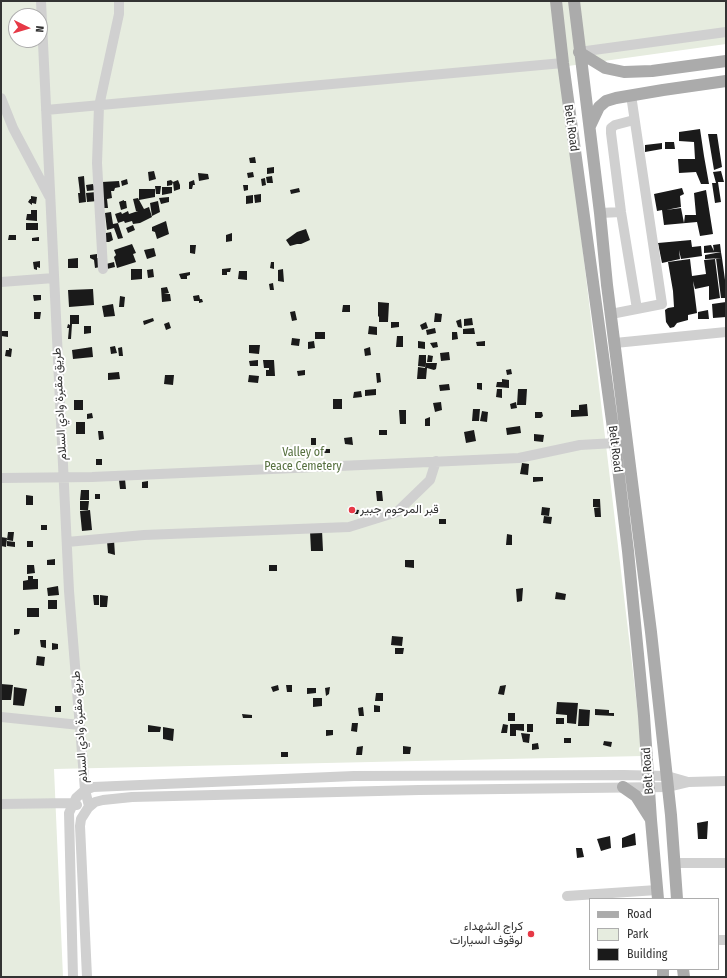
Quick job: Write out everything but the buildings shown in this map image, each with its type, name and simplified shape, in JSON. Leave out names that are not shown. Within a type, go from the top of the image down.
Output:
[{"type":"main road","name":"Belt Road","points":[[556,1],[563,63],[615,443],[640,669],[657,895]]},
{"type":"main road","name":"Belt Road","points":[[574,1],[651,632],[678,898]]},
{"type":"main road","points":[[580,52],[605,68],[624,72],[652,71],[726,61]]},
{"type":"main road","points":[[590,127],[599,107],[606,101],[630,95],[726,81]]},
{"type":"main road","points":[[622,787],[636,796],[651,820]]},
{"type":"street","name":"طريق مقبرة وادي السلام","points":[[41,1],[67,542],[85,790],[89,807]]},
{"type":"street","points":[[104,269],[97,163],[99,106],[119,14],[119,1]]},
{"type":"street","points":[[580,52],[726,32]]},
{"type":"street","points":[[46,110],[563,63]]},
{"type":"street","points":[[611,314],[662,304],[630,95]]},
{"type":"street","points":[[1,98],[4,115],[13,128],[50,200]]},
{"type":"street","points":[[634,120],[615,125],[611,128],[611,133],[621,212],[637,309]]},
{"type":"street","points":[[600,213],[621,212]]},
{"type":"street","points":[[1,282],[54,278]]},
{"type":"street","points":[[615,343],[726,332]]},
{"type":"street","points":[[1,478],[64,478],[519,458],[580,445],[615,443]]},
{"type":"street","points":[[67,542],[144,535],[349,527],[397,512],[430,480],[436,461]]},
{"type":"street","points":[[1,717],[80,725]]},
{"type":"street","points":[[73,977],[68,823],[72,803],[85,790],[100,786],[354,776],[726,782]]},
{"type":"street","points":[[353,792],[350,782],[354,776]]},
{"type":"street","points":[[333,777],[335,779],[336,786],[333,792]]},
{"type":"street","points":[[87,977],[80,826],[81,819],[89,807],[103,800],[132,797],[622,787],[649,781]]},
{"type":"street","points":[[1,804],[72,803],[89,807]]},
{"type":"street","points":[[674,863],[726,863]]},
{"type":"street","points":[[567,896],[657,895]]},
{"type":"green space","name":"Valley of Peace Cemetery","points":[[1,1],[726,1],[726,44],[561,67],[643,756],[54,769],[63,977],[1,977]]},
{"type":"place","name":"قبر المرحوم جبير","points":[[352,510]]},
{"type":"place","name":"كراج الشهداء لوقوف السيارات","points":[[531,934]]}]
